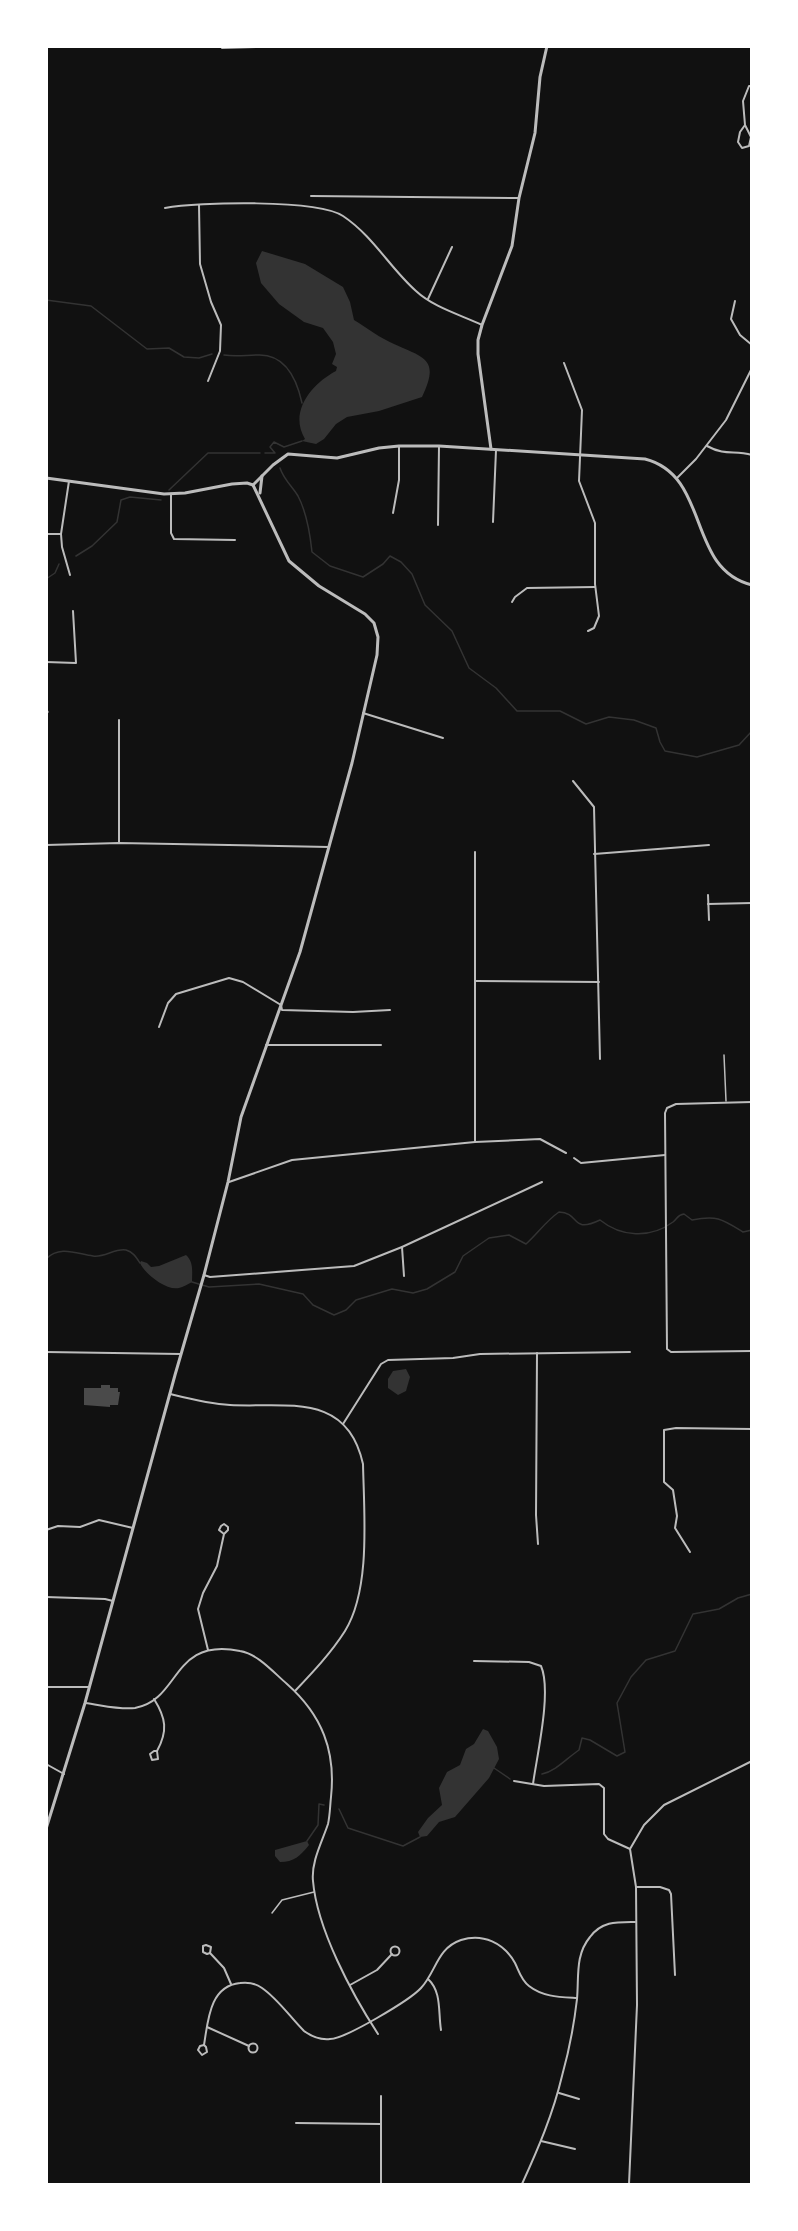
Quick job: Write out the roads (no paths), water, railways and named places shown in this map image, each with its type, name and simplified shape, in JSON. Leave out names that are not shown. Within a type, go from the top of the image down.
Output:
[{"type":"street","points":[[222,48],[284,46]]},
{"type":"street","points":[[493,522],[493,450],[478,354],[478,340],[510,252],[519,198],[536,133],[540,77],[547,46]]},
{"type":"street","points":[[745,124],[738,142],[742,147],[749,146],[751,137],[745,124],[743,101],[750,86]]},
{"type":"street","points":[[311,196],[519,198]]},
{"type":"street","points":[[165,208],[199,205],[279,205],[328,209],[342,215],[368,236],[416,292],[482,325]]},
{"type":"street","points":[[199,205],[200,264],[211,302],[221,325],[220,351],[208,381]]},
{"type":"street","points":[[428,299],[452,247]]},
{"type":"street","points":[[735,301],[731,319],[740,334],[752,345]]},
{"type":"street","points":[[564,363],[582,410],[579,481],[595,523],[595,587],[599,616],[594,628],[588,631]]},
{"type":"street","points":[[677,478],[707,446],[726,420],[752,368]]},
{"type":"street","points":[[393,513],[399,480],[399,446]]},
{"type":"street","points":[[254,484],[288,454],[336,458],[399,446],[438,446],[652,461],[666,467],[677,478],[686,493],[714,558],[729,576],[752,585]]},
{"type":"street","points":[[438,446],[438,525]]},
{"type":"street","points":[[707,446],[721,453],[752,455]]},
{"type":"street","points":[[260,495],[262,476]]},
{"type":"street","points":[[46,478],[171,495],[232,484],[254,484]]},
{"type":"street","points":[[69,481],[61,534],[62,547],[70,575]]},
{"type":"street","points":[[46,1829],[86,1703],[204,1275],[228,1182],[241,1117],[300,952],[377,655],[378,637],[374,623],[365,614],[319,586],[289,561],[254,484]]},
{"type":"street","points":[[171,495],[172,538],[176,540],[235,540]]},
{"type":"street","points":[[46,534],[61,534]]},
{"type":"street","points":[[512,602],[527,588],[595,587]]},
{"type":"street","points":[[46,662],[75,663],[73,611]]},
{"type":"street","points":[[363,713],[443,738]]},
{"type":"street","points":[[119,720],[119,843]]},
{"type":"street","points":[[573,781],[594,807],[600,1059]]},
{"type":"street","points":[[46,845],[119,843],[329,847]]},
{"type":"street","points":[[594,854],[709,845]]},
{"type":"street","points":[[475,852],[475,1142]]},
{"type":"street","points":[[708,895],[709,920]]},
{"type":"street","points":[[708,904],[752,903]]},
{"type":"street","points":[[159,1027],[168,1003],[176,994],[229,978],[243,982],[281,1005],[282,1010],[287,1011],[390,1010]]},
{"type":"street","points":[[475,981],[599,982]]},
{"type":"street","points":[[266,1045],[381,1045]]},
{"type":"street","points":[[752,1102],[676,1104],[667,1108],[665,1113],[666,1346],[671,1352],[752,1351]]},
{"type":"street","points":[[228,1182],[292,1160],[475,1142],[540,1139],[566,1154]]},
{"type":"street","points":[[574,1158],[581,1163],[666,1155]]},
{"type":"street","points":[[204,1275],[354,1266],[402,1247],[542,1182]]},
{"type":"street","points":[[402,1247],[404,1276]]},
{"type":"street","points":[[46,1352],[181,1354]]},
{"type":"street","points":[[343,1424],[384,1361],[537,1353],[630,1352]]},
{"type":"street","points":[[537,1353],[536,1516],[538,1544]]},
{"type":"street","points":[[170,1394],[229,1405],[309,1406],[327,1413],[343,1424],[356,1442],[363,1464],[361,1589],[358,1603],[346,1630],[332,1650],[295,1691]]},
{"type":"street","points":[[690,1552],[675,1528],[677,1516],[673,1490],[664,1482],[664,1430],[676,1428],[752,1429]]},
{"type":"street","points":[[46,1530],[58,1526],[80,1527],[104,1520],[133,1527]]},
{"type":"street","points":[[208,1650],[198,1609],[203,1593],[217,1566],[224,1534]]},
{"type":"street","points":[[46,1597],[113,1601]]},
{"type":"street","points":[[86,1703],[135,1708],[154,1699],[184,1663],[208,1650],[227,1649],[252,1655],[295,1691],[320,1722],[330,1750],[333,1767],[329,1820],[314,1868],[314,1892],[328,1938],[350,1985],[378,2034]]},
{"type":"street","points":[[474,1661],[529,1662],[541,1666],[544,1673],[544,1710],[533,1784]]},
{"type":"street","points":[[46,1687],[90,1687]]},
{"type":"street","points":[[154,1699],[163,1714],[165,1729],[165,1736],[157,1752]]},
{"type":"street","points":[[629,2184],[636,2025],[636,1887],[630,1849],[644,1825],[664,1805],[752,1761]]},
{"type":"street","points":[[46,1764],[64,1774]]},
{"type":"street","points":[[514,1781],[533,1784],[599,1784],[603,1786],[603,1829],[606,1837],[630,1849]]},
{"type":"street","points":[[636,1887],[660,1887],[669,1890],[671,1894],[675,1975]]},
{"type":"street","points":[[522,2184],[541,2141],[558,2092],[569,2047],[577,1998],[579,1961],[586,1942],[604,1924],[635,1922]]},
{"type":"street","points":[[204,2045],[213,2002],[224,1988],[231,1984],[242,1982],[260,1986],[311,2036],[325,2039],[336,2038],[413,1994],[428,1978],[439,1957],[451,1945],[469,1938],[480,1938],[498,1943],[506,1950],[523,1981],[531,1988],[547,1995],[577,1998]]},
{"type":"street","points":[[210,1953],[224,1968],[231,1984]]},
{"type":"street","points":[[350,1985],[377,1970],[392,1954]]},
{"type":"street","points":[[428,1978],[434,1984],[438,1997],[441,2030]]},
{"type":"street","points":[[207,2027],[249,2046]]},
{"type":"street","points":[[558,2092],[579,2099]]},
{"type":"street","points":[[381,2096],[381,2184]]},
{"type":"street","points":[[296,2123],[381,2124]]},
{"type":"street","points":[[541,2141],[575,2149]]},
{"type":"lane","points":[[46,708],[48,712]]},
{"type":"lane","points":[[724,1054],[726,1102]]},
{"type":"lane","points":[[566,1154],[574,1158]]},
{"type":"lane","points":[[272,1912],[282,1900],[314,1892]]},
{"type":"waterway","points":[[46,300],[91,306],[147,349],[169,348],[184,357],[199,358],[212,354]]},
{"type":"waterway","points":[[224,355],[258,355],[276,359],[289,370],[302,403]]},
{"type":"waterway","points":[[265,453],[275,453],[270,447],[274,442],[284,447],[302,441]]},
{"type":"waterway","points":[[169,490],[208,453],[260,453]]},
{"type":"waterway","points":[[280,468],[304,509],[312,552],[330,566],[363,577],[383,564],[390,556],[401,562],[412,574],[425,605],[452,631],[469,668],[496,688],[517,711],[560,711],[586,724],[609,717],[634,720],[656,728],[665,751],[697,757],[739,745],[752,731]]},
{"type":"waterway","points":[[76,556],[92,546],[117,522],[121,500],[130,497],[161,500]]},
{"type":"waterway","points":[[46,579],[55,573],[59,564]]},
{"type":"waterway","points":[[192,1282],[209,1287],[259,1284],[303,1294],[313,1305],[334,1315],[346,1310],[356,1300],[392,1289],[413,1293],[427,1289],[455,1272],[463,1256],[489,1238],[509,1235],[526,1244],[559,1212],[566,1213],[580,1224],[591,1224],[600,1220],[617,1230],[636,1234],[655,1231],[684,1214],[692,1220],[714,1218],[743,1232],[752,1230]]},
{"type":"waterway","points":[[46,1259],[63,1251],[101,1256],[118,1250],[126,1250],[131,1252],[140,1263]]},
{"type":"waterway","points":[[542,1774],[557,1767],[579,1750],[582,1738],[590,1740],[617,1756],[625,1752],[617,1703],[631,1677],[646,1660],[675,1651],[693,1614],[719,1609],[738,1598],[752,1594]]},
{"type":"waterway","points":[[494,1768],[510,1779]]},
{"type":"waterway","points":[[307,1841],[318,1825],[319,1804],[324,1805]]},
{"type":"waterway","points":[[339,1809],[348,1828],[403,1846],[420,1837]]}]
